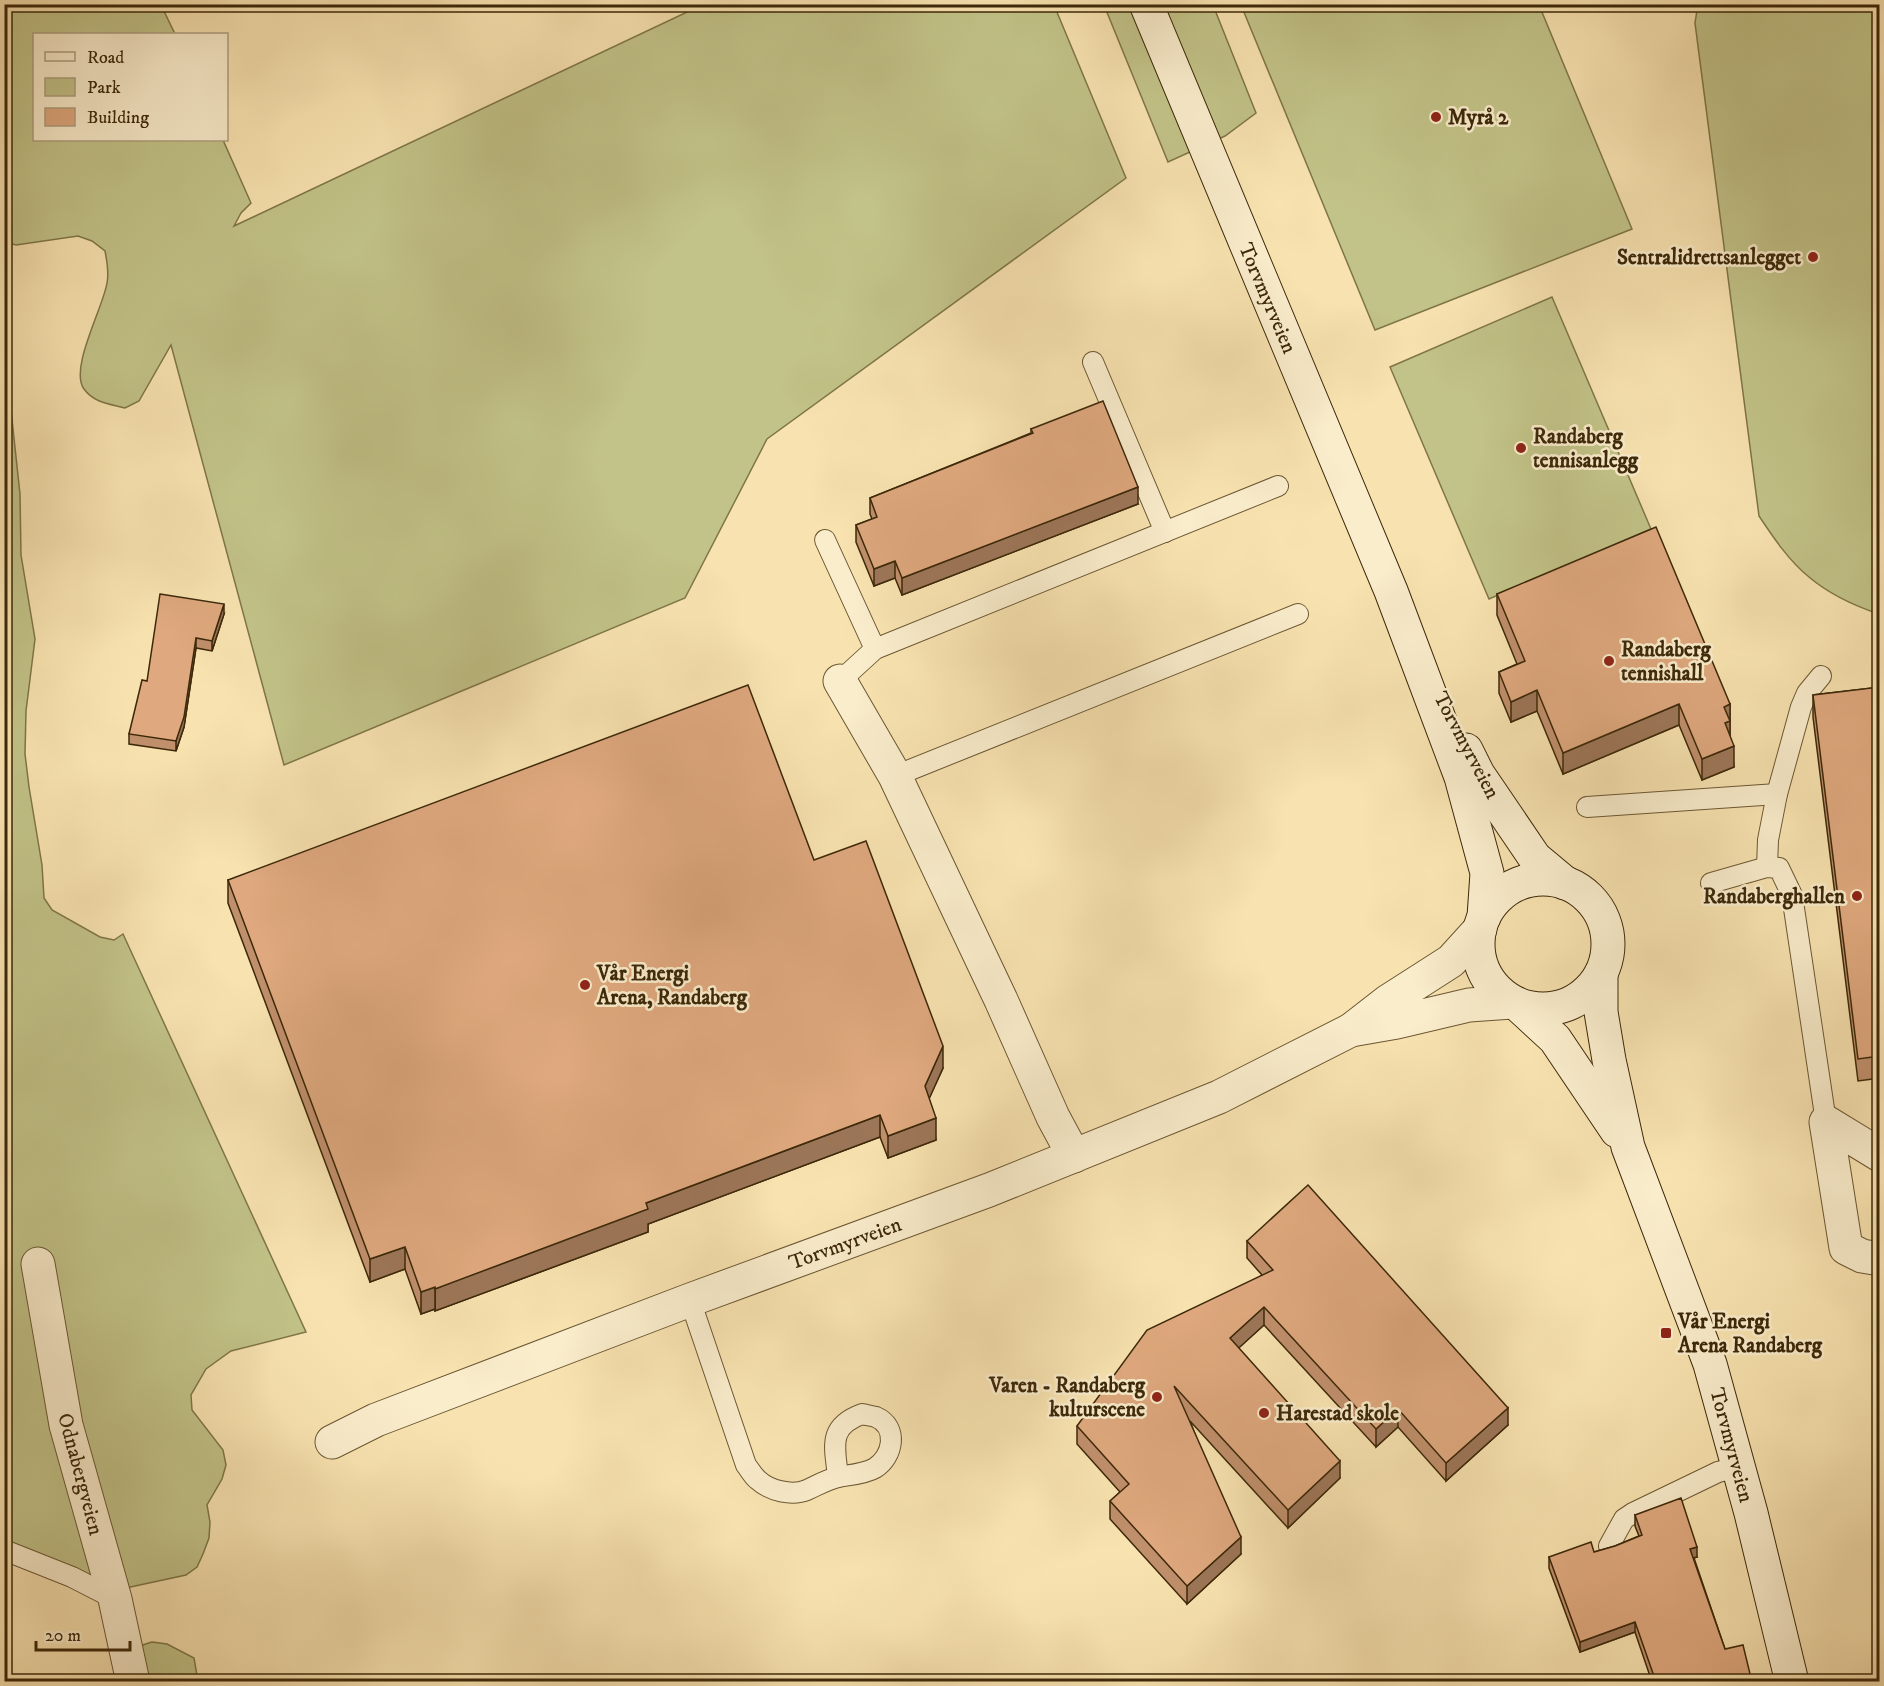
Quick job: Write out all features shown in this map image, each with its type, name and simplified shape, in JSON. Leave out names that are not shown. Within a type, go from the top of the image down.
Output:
[{"type":"main road","name":"Torvmyrveien","points":[[1146,4],[1391,591],[1461,777],[1487,873],[1482,923]]},
{"type":"main road","name":"Torvmyrveien","points":[[1391,591],[1478,774],[1535,858],[1565,883]]},
{"type":"main road","points":[[840,681],[895,776],[1001,1000],[1053,1117],[1074,1156]]},
{"type":"main road","points":[[1541,879],[1565,883],[1589,898],[1599,911],[1606,927],[1609,943],[1606,960],[1601,974],[1590,990],[1574,1002],[1556,1008],[1536,1009],[1515,1003],[1469,1005],[1352,1030],[1387,1002],[1451,961],[1482,923],[1498,897],[1518,884],[1541,879]]},
{"type":"main road","points":[[1482,923],[1478,950],[1483,971],[1495,989],[1515,1003]]},
{"type":"main road","name":"Torvmyrveien","points":[[1601,974],[1600,1012],[1608,1060],[1628,1147],[1710,1364],[1792,1682]]},
{"type":"main road","name":"Torvmyrveien","points":[[1515,1003],[1555,1039],[1628,1147]]},
{"type":"main road","name":"Torvmyrveien","points":[[332,1442],[376,1420],[1074,1156],[1219,1097],[1352,1030]]},
{"type":"main road","points":[[1826,1122],[1880,1155]]},
{"type":"main road","points":[[1826,1122],[1846,1248],[1862,1256],[1880,1258]]},
{"type":"main road","name":"Odnabergveien","points":[[38,1264],[66,1425],[116,1599],[133,1682]]},
{"type":"lane","points":[[1093,362],[1165,531]]},
{"type":"lane","points":[[840,681],[875,649],[1278,486]]},
{"type":"lane","points":[[825,540],[875,649]]},
{"type":"lane","points":[[895,776],[1298,614]]},
{"type":"lane","points":[[1767,867],[1768,840],[1777,794],[1801,707],[1807,693],[1821,676]]},
{"type":"lane","points":[[1587,807],[1777,794]]},
{"type":"lane","points":[[1712,883],[1767,867],[1779,868],[1792,895],[1826,1122]]},
{"type":"lane","points":[[690,1300],[747,1465],[758,1480],[771,1488],[786,1492],[805,1491],[825,1480],[838,1477]]},
{"type":"lane","points":[[1609,1546],[1624,1519],[1633,1513],[1718,1472],[1738,1467]]},
{"type":"lane","points":[[4,1550],[72,1577],[116,1599]]},
{"type":"green space","points":[[704,4],[1054,5],[1126,178],[767,439],[685,598],[284,765],[171,345],[139,401],[125,408],[103,402],[88,394],[81,380],[81,368],[88,338],[107,283],[105,251],[92,241],[78,236],[16,245],[5,242],[5,5],[161,5],[175,33],[33,33],[33,141],[223,141],[251,203],[241,213],[234,226]]},
{"type":"green space","name":"Sentralidrettsanlegget","points":[[1698,4],[1879,5],[1879,614],[1843,599],[1809,577],[1788,556],[1759,516],[1695,23]]},
{"type":"green space","points":[[1104,5],[1213,5],[1256,113],[1225,136],[1168,162]]},
{"type":"green space","name":"Myrå 2","points":[[1241,5],[1539,5],[1632,229],[1375,330]]},
{"type":"green space","name":"Randaberg tennisanlegg","points":[[1552,297],[1651,529],[1489,599],[1390,367]]},
{"type":"green space","points":[[4,377],[10,401],[20,494],[21,555],[35,639],[26,711],[25,754],[42,865],[44,898],[52,910],[100,937],[114,940],[123,934],[306,1332],[231,1351],[206,1369],[191,1395],[192,1410],[223,1450],[226,1465],[222,1479],[207,1505],[210,1522],[209,1538],[197,1567],[186,1575],[126,1588],[5,1549]]},
{"type":"green space","points":[[152,1642],[167,1644],[194,1658],[198,1681],[111,1682],[131,1652]]},
{"type":"building","points":[[1103,401],[1138,487],[902,578],[895,561],[874,569],[856,525],[877,517],[870,498],[1033,433],[1031,429]]},
{"type":"building","name":"Randaberg tennishall","points":[[1656,527],[1730,704],[1724,707],[1730,721],[1725,723],[1734,746],[1702,759],[1679,704],[1563,753],[1537,690],[1511,702],[1499,672],[1525,661],[1497,594]]},
{"type":"building","points":[[160,594],[224,604],[212,641],[196,638],[184,717],[176,741],[129,734],[142,680],[147,681]]},
{"type":"building","name":"Vår Energi Arena, Randaberg","points":[[748,685],[814,860],[866,841],[943,1046],[925,1086],[936,1118],[888,1136],[880,1115],[646,1203],[648,1209],[435,1289],[435,1287],[421,1292],[405,1247],[370,1259],[228,880]]},
{"type":"building","name":"Randaberghallen","points":[[1880,687],[1880,1056],[1858,1059],[1813,695]]},
{"type":"building","name":"Harestad skole","points":[[1308,1185],[1508,1408],[1446,1463],[1398,1409],[1376,1429],[1264,1307],[1230,1338],[1340,1461],[1288,1510],[1174,1386],[1241,1537],[1187,1586],[1110,1501],[1129,1484],[1077,1426],[1147,1330],[1273,1270],[1247,1241]]},
{"type":"building","points":[[1681,1498],[1697,1547],[1690,1549],[1725,1649],[1743,1645],[1751,1678],[1734,1682],[1656,1682],[1635,1622],[1580,1642],[1549,1557],[1591,1542],[1594,1552],[1642,1535],[1635,1515]]},
{"type":"place","name":"Myrå 2","points":[[1436,117]]},
{"type":"place","name":"Sentralidrettsanlegget","points":[[1813,257]]},
{"type":"place","name":"Randaberg tennisanlegg","points":[[1521,448]]},
{"type":"place","name":"Randaberg tennishall","points":[[1609,661]]},
{"type":"place","name":"Randaberghallen","points":[[1857,896]]},
{"type":"place","name":"Vår Energi Arena, Randaberg","points":[[585,985]]},
{"type":"place","name":"Vår Energi Arena Randaberg","points":[[1666,1333]]},
{"type":"place","name":"Varen - Randaberg kulturscene","points":[[1157,1397]]},
{"type":"place","name":"Harestad skole","points":[[1264,1413]]}]
